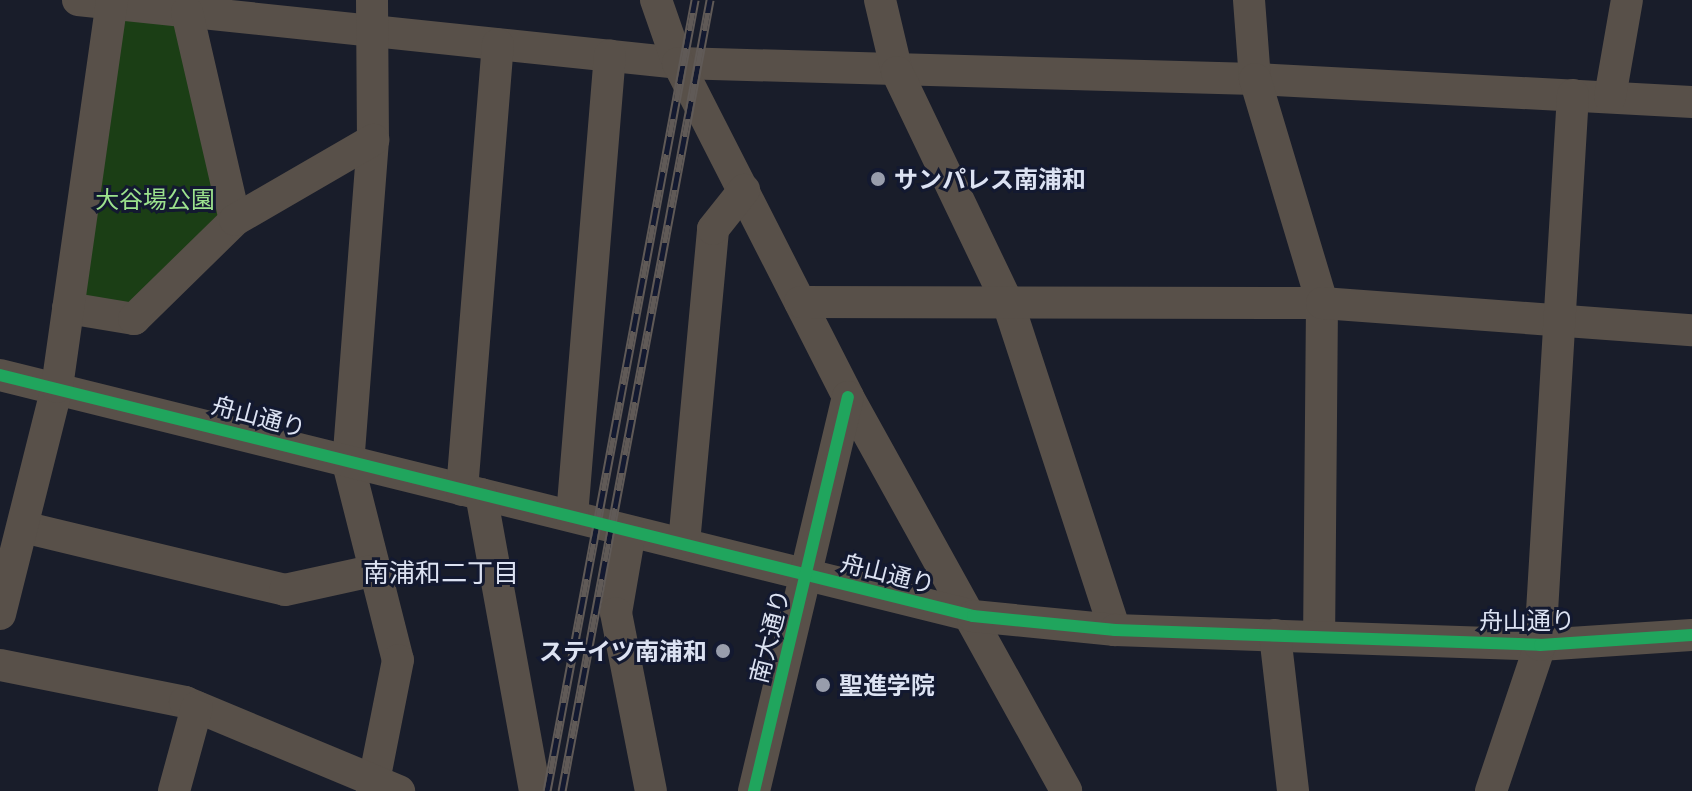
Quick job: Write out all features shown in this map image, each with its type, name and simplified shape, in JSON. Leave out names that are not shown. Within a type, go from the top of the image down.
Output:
[{"type":"street","points":[[78,0],[112,1],[187,12],[374,15],[498,44],[678,63],[897,72],[1255,79],[1692,102]]},
{"type":"street","points":[[656,0],[678,63],[848,397],[973,616],[1066,791]]},
{"type":"street","points":[[880,0],[897,72],[1009,306],[1115,630]]},
{"type":"street","points":[[1249,0],[1255,79],[1322,303],[1319,636]]},
{"type":"street","points":[[1610,97],[1627,0]]},
{"type":"street","points":[[0,614],[57,387],[112,1]]},
{"type":"street","points":[[187,12],[235,220]]},
{"type":"street","points":[[0,665],[197,707],[382,788],[398,660],[348,463],[373,140],[374,15]]},
{"type":"street","points":[[498,44],[471,492],[535,791]]},
{"type":"street","points":[[572,516],[610,56]]},
{"type":"street","points":[[1491,791],[1540,645],[1573,95]]},
{"type":"street","points":[[68,308],[134,319],[235,220],[373,140]]},
{"type":"street","points":[[684,543],[713,229],[744,190]]},
{"type":"street","points":[[800,302],[1009,306],[1322,303],[1692,330]]},
{"type":"street","name":"舟山通り","points":[[0,375],[973,616],[1115,630],[1540,645],[1692,635]]},
{"type":"street","name":"南大通り","points":[[754,791],[848,397]]},
{"type":"street","points":[[23,527],[285,590],[376,570]]},
{"type":"street","points":[[630,532],[616,613],[651,791]]},
{"type":"street","points":[[1275,635],[1293,791]]},
{"type":"street","points":[[174,791],[197,707]]},
{"type":"green space","name":"大谷場公園","points":[[112,2],[187,12],[235,220],[134,319],[68,308]]},
{"type":"railway","points":[[547,791],[695,0]]},
{"type":"railway","points":[[562,791],[710,0]]},
{"type":"cycle path","points":[[0,375],[973,616],[1115,630],[1540,645],[1692,635]]},
{"type":"cycle path","points":[[754,791],[848,397]]},
{"type":"place","name":"サンパレス南浦和","points":[[878,179]]},
{"type":"place","name":"ステイツ南浦和","points":[[723,651]]},
{"type":"place","name":"聖進学院","points":[[823,685]]},
{"type":"district","name":"南浦和二丁目","points":[[441,573]]}]
